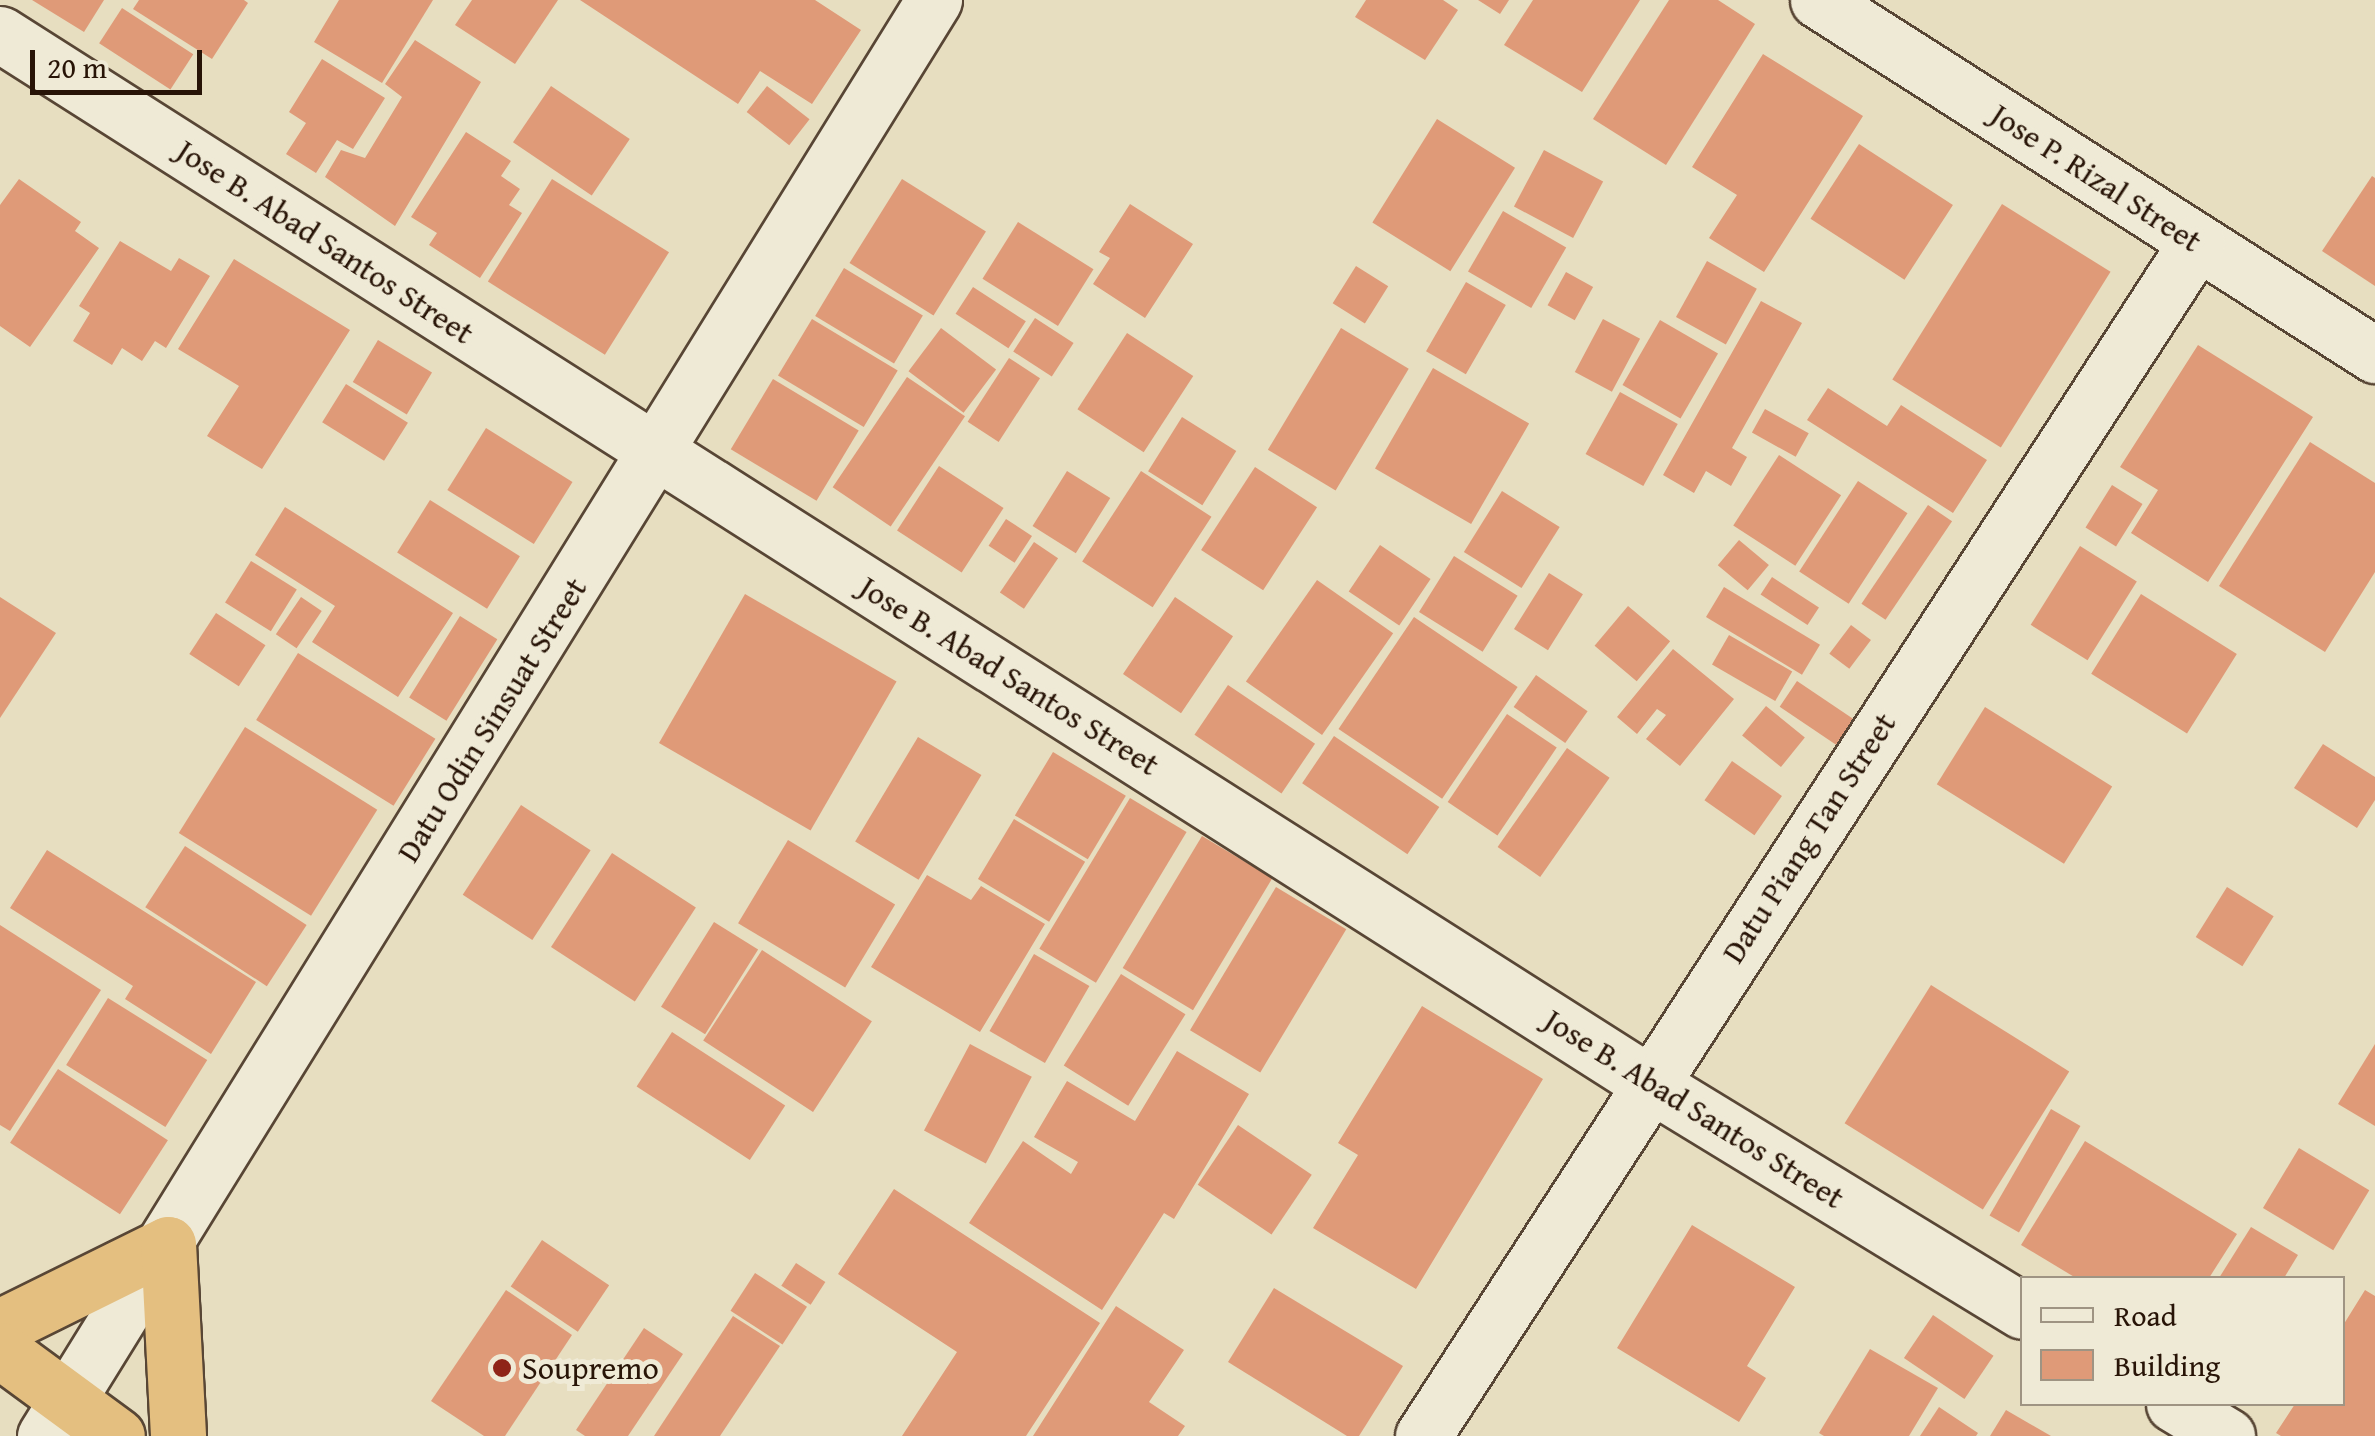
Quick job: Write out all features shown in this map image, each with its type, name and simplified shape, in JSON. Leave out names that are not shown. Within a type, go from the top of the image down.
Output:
[{"type":"highway","points":[[0,1327],[168,1244],[178,1436]]},
{"type":"highway","points":[[0,1350],[56,1418],[117,1436]]},
{"type":"street","name":"Datu Odin Sinsuat Street","points":[[56,1418],[168,1244],[934,0]]},
{"type":"street","name":"Jose P. Rizal Street","points":[[1818,0],[2375,355]]},
{"type":"street","name":"Jose B. Abad Santos Street","points":[[0,34],[1649,1083],[2020,1310]]},
{"type":"street","name":"Datu Piang Tan Street","points":[[1423,1436],[2197,242]]},
{"type":"street","points":[[2177,1406],[2227,1436]]},
{"type":"building","points":[[32,0],[104,0],[84,32]]},
{"type":"building","points":[[139,0],[248,3],[212,59],[133,9]]},
{"type":"building","points":[[339,0],[433,0],[382,83],[314,42]]},
{"type":"building","points":[[472,0],[558,0],[515,64],[455,25]]},
{"type":"building","points":[[580,0],[815,0],[861,30],[812,104],[760,71],[738,104]]},
{"type":"building","points":[[1366,0],[1443,0],[1458,10],[1425,60],[1355,17]]},
{"type":"building","points":[[1478,0],[1509,0],[1500,14]]},
{"type":"building","points":[[1533,0],[1640,0],[1582,92],[1504,45]]},
{"type":"building","points":[[1669,0],[1718,0],[1755,24],[1666,165],[1593,119]]},
{"type":"building","points":[[122,8],[193,54],[170,90],[99,43]]},
{"type":"building","points":[[415,40],[481,82],[395,226],[325,177],[341,150],[365,158],[402,97],[385,84]]},
{"type":"building","points":[[1763,54],[1863,116],[1764,272],[1709,238],[1737,195],[1692,167]]},
{"type":"building","points":[[322,59],[385,98],[353,149],[337,140],[316,173],[286,154],[306,123],[289,112]]},
{"type":"building","points":[[551,86],[630,139],[592,195],[513,142]]},
{"type":"building","points":[[767,86],[810,119],[789,145],[747,112]]},
{"type":"building","points":[[1437,119],[1515,168],[1450,271],[1372,222]]},
{"type":"building","points":[[466,132],[511,161],[501,176],[520,189],[509,205],[522,213],[480,278],[429,245],[437,233],[411,217]]},
{"type":"building","points":[[1859,144],[1953,205],[1904,280],[1811,219]]},
{"type":"building","points":[[1544,150],[1603,181],[1573,238],[1514,207]]},
{"type":"building","points":[[2372,176],[2375,178],[2375,286],[2322,251]]},
{"type":"building","points":[[19,179],[81,222],[75,231],[99,248],[30,347],[0,326],[0,205]]},
{"type":"building","points":[[552,179],[669,252],[605,355],[488,282]]},
{"type":"building","points":[[902,179],[986,231],[933,315],[850,263]]},
{"type":"building","points":[[1130,204],[1193,244],[1145,318],[1093,284],[1110,258],[1099,252]]},
{"type":"building","points":[[2002,204],[2111,272],[2001,447],[1892,380]]},
{"type":"building","points":[[1503,211],[1566,248],[1531,308],[1468,272]]},
{"type":"building","points":[[1018,222],[1093,269],[1058,326],[982,279]]},
{"type":"building","points":[[120,241],[171,271],[179,258],[210,276],[166,348],[155,341],[142,361],[122,348],[112,365],[73,341],[90,313],[79,306]]},
{"type":"building","points":[[234,259],[350,330],[262,469],[207,436],[239,386],[178,349]]},
{"type":"building","points":[[1707,261],[1757,289],[1726,345],[1676,317]]},
{"type":"building","points":[[1356,266],[1388,286],[1365,323],[1333,303]]},
{"type":"building","points":[[844,268],[923,315],[894,363],[815,316]]},
{"type":"building","points":[[1566,272],[1593,287],[1575,320],[1548,305]]},
{"type":"building","points":[[1466,282],[1506,305],[1466,374],[1426,351]]},
{"type":"building","points":[[973,287],[1026,321],[1008,348],[956,314]]},
{"type":"building","points":[[1761,301],[1802,323],[1732,448],[1747,457],[1731,486],[1706,471],[1694,493],[1663,475]]},
{"type":"building","points":[[1035,318],[1074,343],[1052,377],[1013,352]]},
{"type":"building","points":[[812,319],[898,371],[864,427],[778,376]]},
{"type":"building","points":[[1603,319],[1640,339],[1612,392],[1575,372]]},
{"type":"building","points":[[1660,320],[1718,354],[1681,418],[1622,385]]},
{"type":"building","points":[[941,328],[996,370],[964,413],[909,371]]},
{"type":"building","points":[[1341,328],[1409,369],[1336,490],[1268,450]]},
{"type":"building","points":[[1127,333],[1193,376],[1144,452],[1077,409]]},
{"type":"building","points":[[378,340],[432,372],[407,414],[353,382]]},
{"type":"building","points":[[2198,345],[2313,417],[2208,582],[2131,533],[2158,490],[2120,467]]},
{"type":"building","points":[[1009,358],[1040,378],[999,442],[968,422]]},
{"type":"building","points":[[1433,368],[1529,424],[1471,524],[1375,468]]},
{"type":"building","points":[[907,377],[965,416],[891,526],[833,487]]},
{"type":"building","points":[[773,379],[859,431],[816,501],[731,449]]},
{"type":"building","points":[[346,384],[408,423],[384,461],[322,422]]},
{"type":"building","points":[[1828,388],[1887,426],[1901,405],[1987,460],[1953,513],[1807,420]]},
{"type":"building","points":[[1620,392],[1678,424],[1643,486],[1586,454]]},
{"type":"building","points":[[1765,409],[1809,433],[1796,457],[1752,433]]},
{"type":"building","points":[[1182,417],[1236,451],[1202,505],[1148,471]]},
{"type":"building","points":[[486,428],[573,482],[534,544],[447,490]]},
{"type":"building","points":[[2310,442],[2375,483],[2375,572],[2325,652],[2219,586]]},
{"type":"building","points":[[1779,455],[1841,495],[1795,566],[1733,525]]},
{"type":"building","points":[[939,466],[1004,508],[962,573],[897,531]]},
{"type":"building","points":[[1255,467],[1317,507],[1263,590],[1201,550]]},
{"type":"building","points":[[1067,471],[1110,498],[1076,553],[1033,526]]},
{"type":"building","points":[[1141,471],[1211,517],[1153,607],[1082,562]]},
{"type":"building","points":[[1858,481],[1907,513],[1849,604],[1799,572]]},
{"type":"building","points":[[2112,485],[2143,504],[2116,546],[2086,527]]},
{"type":"building","points":[[1502,491],[1560,527],[1522,588],[1464,552]]},
{"type":"building","points":[[430,500],[520,556],[487,609],[397,553]]},
{"type":"building","points":[[1928,505],[1952,521],[1885,620],[1861,604]]},
{"type":"building","points":[[285,507],[453,613],[398,697],[312,642],[335,606],[255,555]]},
{"type":"building","points":[[1006,519],[1032,536],[1015,563],[989,546]]},
{"type":"building","points":[[1739,540],[1769,565],[1748,590],[1718,565]]},
{"type":"building","points":[[1034,542],[1058,558],[1024,609],[1000,593]]},
{"type":"building","points":[[1380,545],[1431,579],[1399,626],[1349,591]]},
{"type":"building","points":[[2080,546],[2137,582],[2088,660],[2031,625]]},
{"type":"building","points":[[1454,556],[1518,596],[1483,652],[1419,612]]},
{"type":"building","points":[[251,561],[297,590],[271,631],[225,603]]},
{"type":"building","points":[[1549,573],[1583,594],[1548,650],[1514,629]]},
{"type":"building","points":[[1772,577],[1819,607],[1808,625],[1761,595]]},
{"type":"building","points":[[1317,580],[1393,633],[1322,735],[1246,682]]},
{"type":"building","points":[[1724,587],[1820,645],[1802,675],[1706,617]]},
{"type":"building","points":[[745,594],[897,682],[811,830],[659,743]]},
{"type":"building","points":[[2141,594],[2237,654],[2187,734],[2091,674]]},
{"type":"building","points":[[0,597],[56,633],[0,718]]},
{"type":"building","points":[[301,597],[322,611],[297,648],[276,634]]},
{"type":"building","points":[[1175,597],[1233,636],[1181,713],[1123,674]]},
{"type":"building","points":[[1628,606],[1670,641],[1637,681],[1595,646]]},
{"type":"building","points":[[216,613],[265,645],[239,686],[189,654]]},
{"type":"building","points":[[460,616],[497,639],[446,721],[409,697]]},
{"type":"building","points":[[1414,617],[1518,687],[1442,799],[1339,729]]},
{"type":"building","points":[[1851,625],[1871,640],[1849,669],[1829,654]]},
{"type":"building","points":[[1729,635],[1792,672],[1775,701],[1712,664]]},
{"type":"building","points":[[1673,649],[1734,699],[1680,766],[1646,739],[1666,715],[1657,709],[1637,734],[1617,717]]},
{"type":"building","points":[[298,653],[435,739],[394,806],[256,720]]},
{"type":"building","points":[[1536,675],[1588,711],[1565,743],[1514,707]]},
{"type":"building","points":[[1797,681],[1853,719],[1836,745],[1780,707]]},
{"type":"building","points":[[1228,685],[1315,744],[1281,793],[1194,735]]},
{"type":"building","points":[[1766,706],[1805,737],[1781,767],[1742,736]]},
{"type":"building","points":[[1985,707],[2112,786],[2064,864],[1937,784]]},
{"type":"building","points":[[1507,714],[1557,748],[1497,835],[1448,802]]},
{"type":"building","points":[[245,727],[377,810],[311,916],[179,833]]},
{"type":"building","points":[[1334,736],[1439,807],[1407,854],[1302,783]]},
{"type":"building","points":[[918,737],[981,775],[919,880],[855,842]]},
{"type":"building","points":[[2323,744],[2375,777],[2375,800],[2357,828],[2294,788]]},
{"type":"building","points":[[1567,748],[1610,778],[1540,877],[1498,847]]},
{"type":"building","points":[[1053,752],[1126,796],[1088,859],[1015,815]]},
{"type":"building","points":[[1732,761],[1782,796],[1754,835],[1704,800]]},
{"type":"building","points":[[1130,798],[1187,832],[1096,983],[1039,949]]},
{"type":"building","points":[[521,805],[591,850],[532,940],[463,895]]},
{"type":"building","points":[[1014,819],[1085,862],[1049,922],[978,879]]},
{"type":"building","points":[[1202,836],[1272,878],[1193,1010],[1123,968]]},
{"type":"building","points":[[788,840],[895,904],[845,988],[738,923]]},
{"type":"building","points":[[185,846],[307,925],[267,986],[145,907]]},
{"type":"building","points":[[47,850],[256,982],[211,1054],[125,999],[133,986],[10,908]]},
{"type":"building","points":[[612,853],[696,907],[635,1001],[551,947]]},
{"type":"building","points":[[927,875],[971,900],[981,886],[1045,924],[980,1032],[871,967]]},
{"type":"building","points":[[1276,887],[1346,929],[1260,1072],[1190,1030]]},
{"type":"building","points":[[2227,887],[2274,916],[2242,966],[2196,937]]},
{"type":"building","points":[[714,922],[758,950],[705,1034],[661,1007]]},
{"type":"building","points":[[0,925],[101,990],[10,1131],[0,1125]]},
{"type":"building","points":[[762,950],[872,1021],[813,1112],[703,1041]]},
{"type":"building","points":[[1034,954],[1089,986],[1045,1063],[990,1031]]},
{"type":"building","points":[[1121,974],[1185,1014],[1128,1106],[1064,1066]]},
{"type":"building","points":[[1931,985],[2069,1071],[1983,1210],[1845,1123]]},
{"type":"building","points":[[108,998],[207,1060],[165,1127],[66,1065]]},
{"type":"building","points":[[1422,1006],[1543,1079],[1416,1289],[1313,1228],[1358,1155],[1338,1143]]},
{"type":"building","points":[[672,1032],[785,1106],[750,1160],[637,1087]]},
{"type":"building","points":[[970,1044],[1032,1077],[986,1163],[924,1131]]},
{"type":"building","points":[[2375,1044],[2375,1126],[2338,1104]]},
{"type":"building","points":[[1177,1051],[1249,1094],[1174,1219],[1164,1213],[1102,1310],[969,1223],[1023,1141],[1071,1174],[1078,1162],[1034,1137],[1067,1081],[1135,1121]]},
{"type":"building","points":[[58,1069],[168,1140],[120,1214],[10,1143]]},
{"type":"building","points":[[2051,1109],[2080,1126],[2019,1233],[1990,1216]]},
{"type":"building","points":[[1238,1125],[1312,1175],[1272,1234],[1198,1185]]},
{"type":"building","points":[[2085,1141],[2237,1234],[2210,1276],[2073,1276],[2021,1245]]},
{"type":"building","points":[[2299,1148],[2369,1190],[2333,1250],[2263,1208]]},
{"type":"building","points":[[894,1189],[1100,1323],[1026,1436],[902,1436],[957,1352],[838,1274]]},
{"type":"building","points":[[1692,1225],[1795,1287],[1747,1366],[1766,1378],[1739,1422],[1617,1348]]},
{"type":"building","points":[[2251,1227],[2298,1255],[2285,1276],[2220,1276]]},
{"type":"building","points":[[542,1240],[609,1285],[578,1332],[511,1286]]},
{"type":"building","points":[[796,1263],[825,1282],[811,1305],[781,1286]]},
{"type":"building","points":[[755,1273],[807,1307],[782,1345],[730,1311]]},
{"type":"building","points":[[1274,1288],[1403,1366],[1359,1436],[1347,1436],[1228,1362]]},
{"type":"building","name":"Soupremo","points":[[506,1290],[572,1335],[505,1436],[484,1436],[431,1401]]},
{"type":"building","points":[[2365,1290],[2375,1296],[2375,1436],[2281,1436],[2276,1433],[2294,1406],[2345,1406],[2345,1322]]},
{"type":"building","points":[[1116,1306],[1184,1350],[1149,1402],[1185,1426],[1178,1436],[1033,1436]]},
{"type":"building","points":[[1933,1315],[1994,1356],[1964,1399],[1904,1358]]},
{"type":"building","points":[[733,1316],[780,1346],[720,1436],[654,1436]]},
{"type":"building","points":[[644,1328],[683,1354],[628,1436],[585,1436],[576,1430]]},
{"type":"building","points":[[1870,1349],[1938,1388],[1909,1436],[1824,1436],[1819,1433]]},
{"type":"building","points":[[1939,1407],[1978,1433],[1976,1436],[1920,1436]]},
{"type":"building","points":[[2006,1410],[2051,1436],[1990,1436]]},
{"type":"place","name":"Soupremo","points":[[502,1368]]}]
